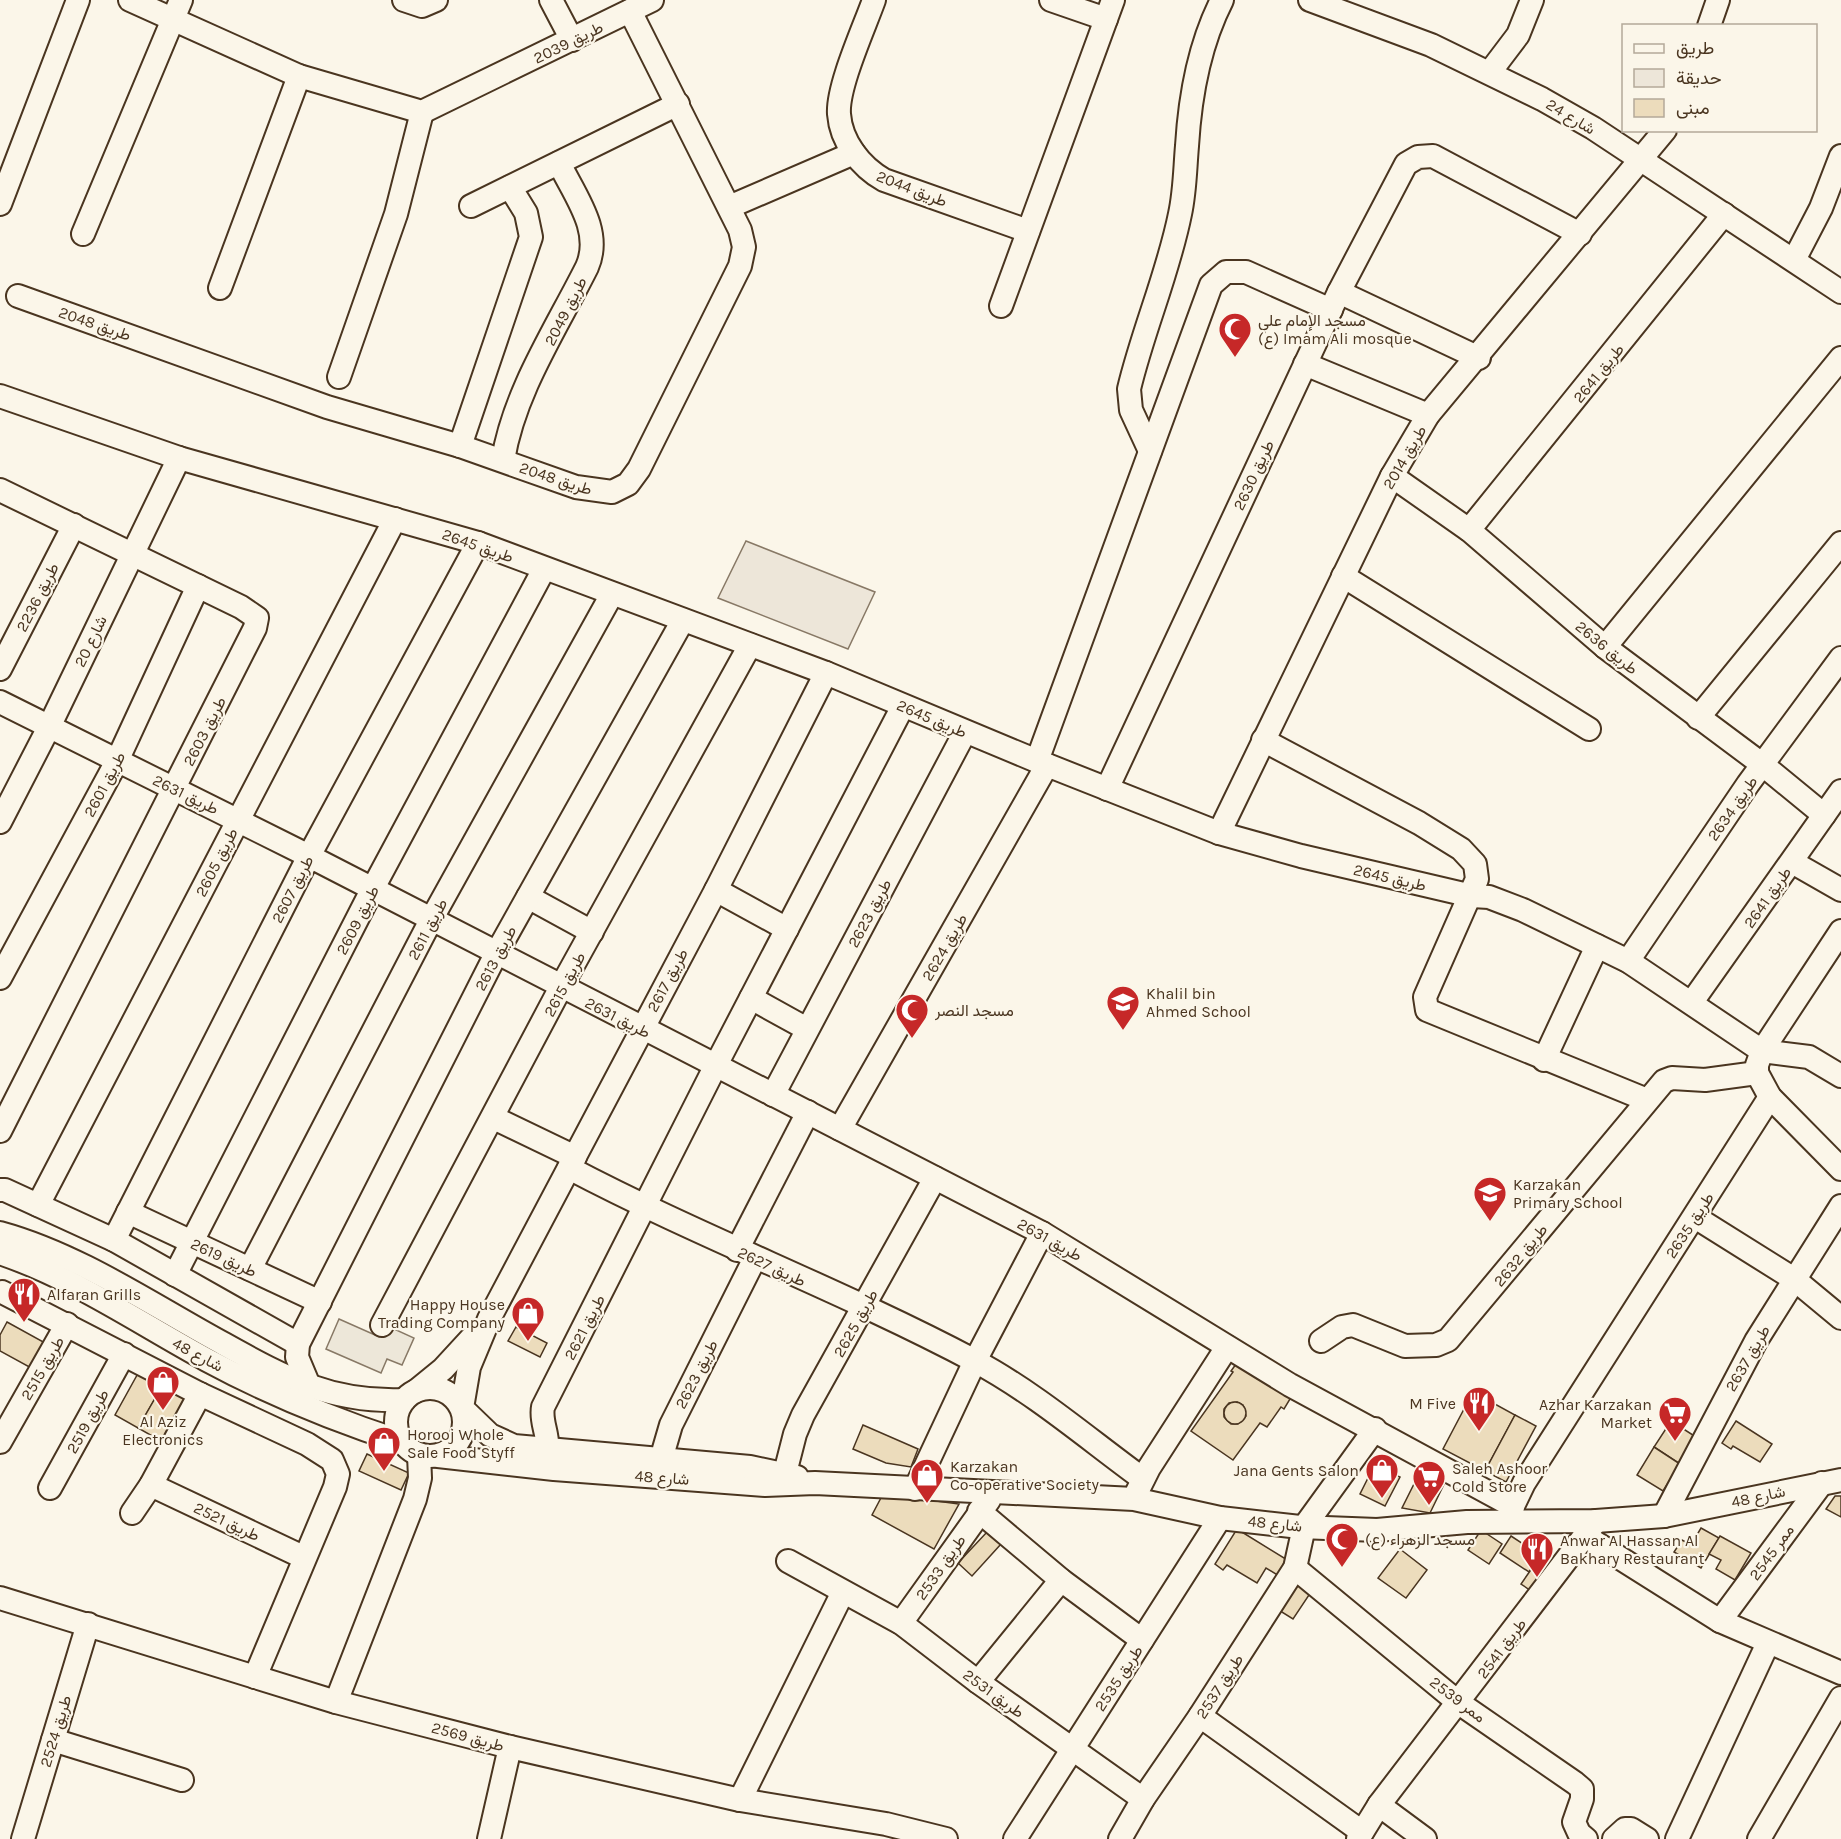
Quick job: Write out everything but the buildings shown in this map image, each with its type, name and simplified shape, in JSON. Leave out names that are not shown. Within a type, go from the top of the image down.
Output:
[{"type":"street","points":[[0,204],[78,0]]},
{"type":"street","points":[[130,0],[177,10],[299,76],[422,112],[396,214],[339,377]]},
{"type":"street","points":[[404,0],[422,6],[436,0]]},
{"type":"street","points":[[551,0],[572,40]]},
{"type":"street","name":"طريق 2039","points":[[422,112],[652,0]]},
{"type":"street","name":"طريق 2044","points":[[874,0],[841,95],[839,114],[854,153],[869,171],[884,180],[1029,231]]},
{"type":"street","points":[[1001,306],[1109,9],[1051,0]]},
{"type":"street","points":[[1150,451],[1131,410],[1129,389],[1175,236],[1184,191],[1189,118],[1198,66],[1208,31],[1222,0]]},
{"type":"street","name":"شارع 24","points":[[1310,0],[1349,7],[1490,72],[1562,111],[1642,160],[1841,292]]},
{"type":"street","points":[[1490,72],[1518,35],[1532,0]]},
{"type":"street","points":[[1710,24],[1718,0]]},
{"type":"street","points":[[83,234],[177,10]]},
{"type":"street","name":"طريق 2048","points":[[18,296],[327,407],[460,446],[593,492],[612,492],[628,484],[639,469],[740,266],[744,247],[729,207],[630,11]]},
{"type":"street","points":[[220,288],[299,76]]},
{"type":"street","points":[[471,206],[678,104]]},
{"type":"street","name":"طريق 2014","points":[[1219,832],[1392,476],[1428,415],[1479,358],[1663,132]]},
{"type":"street","points":[[729,207],[854,153]]},
{"type":"street","name":"طريق 2630","points":[[1107,789],[1335,301],[1406,164],[1418,157],[1433,156],[1580,234]]},
{"type":"street","points":[[1794,260],[1821,208],[1841,156]]},
{"type":"street","name":"طريق 2049","points":[[503,460],[506,440],[520,401],[587,267],[593,249],[591,229],[559,163]]},
{"type":"street","points":[[460,446],[531,237],[526,213],[510,187]]},
{"type":"street","name":"طريق 2641","points":[[1469,530],[1724,214]]},
{"type":"street","name":"طريق 2624","points":[[840,1129],[1042,763],[1150,451],[1211,285],[1217,277],[1226,272],[1246,272],[1335,301]]},
{"type":"street","points":[[1335,301],[1479,358]]},
{"type":"street","points":[[1605,647],[1841,358]]},
{"type":"street","points":[[1305,364],[1428,415]]},
{"type":"street","name":"طريق 2645","points":[[0,396],[179,458],[477,543],[826,673],[965,732],[1219,832],[1301,856],[1472,896],[1489,897],[1523,910],[1628,961],[1762,1051],[1809,1057],[1839,1071]]},
{"type":"street","name":"شارع 20","points":[[0,822],[49,727],[179,458]]},
{"type":"street","name":"طريق 2636","points":[[1392,476],[1469,530],[1605,647],[1763,765],[1824,815]]},
{"type":"street","name":"طريق 2603","points":[[0,1131],[175,789],[255,628],[257,618],[241,607],[74,525],[3,498]]},
{"type":"street","name":"طريق 2605","points":[[38,1205],[395,519]]},
{"type":"street","name":"طريق 2236","points":[[0,669],[74,525]]},
{"type":"street","name":"طريق 2607","points":[[114,1240],[309,856],[477,543]]},
{"type":"street","points":[[1698,718],[1841,543]]},
{"type":"street","name":"طريق 2609","points":[[175,1275],[372,890],[544,569]]},
{"type":"street","points":[[1343,576],[1589,729]]},
{"type":"street","name":"طريق 2601","points":[[0,978],[117,761],[198,586]]},
{"type":"street","name":"طريق 2611","points":[[250,1269],[431,921],[612,594]]},
{"type":"street","name":"طريق 2613","points":[[298,1344],[496,954],[683,620]]},
{"type":"street","name":"طريق 2615","points":[[382,1325],[494,1118],[561,987],[750,645]]},
{"type":"street","name":"طريق 2634","points":[[1628,961],[1763,765],[1841,658]]},
{"type":"street","name":"طريق 2617","points":[[462,1408],[469,1367],[489,1319],[716,890],[826,673]]},
{"type":"street","name":"طريق 2631","points":[[0,702],[309,856],[431,921],[1042,1233],[1290,1385],[1375,1429],[1512,1513]]},
{"type":"street","name":"طريق 2621","points":[[547,1450],[548,1438],[543,1424],[543,1407],[715,1067],[903,706]]},
{"type":"street","name":"طريق 2623","points":[[772,1095],[965,732]]},
{"type":"street","points":[[1263,740],[1419,823],[1467,853],[1477,871],[1472,896],[1425,997],[1425,1006],[1431,1014],[1464,1024],[1544,1060],[1647,1100]]},
{"type":"street","name":"طريق 2641","points":[[1692,1002],[1841,792]]},
{"type":"street","points":[[1792,862],[1841,890]]},
{"type":"street","points":[[716,890],[787,929]]},
{"type":"street","points":[[528,897],[592,932]]},
{"type":"street","points":[[1841,931],[1762,1051],[1756,1065],[1757,1073],[1770,1097],[1841,1168]]},
{"type":"street","points":[[1544,1060],[1597,946]]},
{"type":"street","points":[[751,998],[807,1029]]},
{"type":"street","name":"طريق 2632","points":[[1321,1341],[1342,1327],[1353,1325],[1405,1346],[1436,1345],[1448,1340],[1664,1081],[1672,1078],[1705,1080],[1757,1073]]},
{"type":"street","name":"طريق 2635","points":[[1512,1513],[1524,1483],[1770,1097]]},
{"type":"street","name":"طريق 2623","points":[[666,1461],[664,1449],[670,1425],[808,1112]]},
{"type":"street","name":"طريق 2627","points":[[494,1118],[644,1207],[975,1361],[1030,1395],[1138,1489]]},
{"type":"street","name":"طريق 2625","points":[[785,1473],[795,1434],[804,1415],[935,1178]]},
{"type":"street","points":[[2,1188],[114,1240],[298,1344],[297,1356],[310,1388]]},
{"type":"street","name":"طريق 2637","points":[[1664,1516],[1720,1405],[1794,1279],[1841,1206]]},
{"type":"street","name":"طريق 2619","points":[[128,1212],[320,1302]]},
{"type":"street","points":[[1695,1217],[1794,1279],[1841,1318]]},
{"type":"street","name":"شارع 48","points":[[0,1233],[72,1260],[273,1371],[310,1388],[365,1400],[409,1396]]},
{"type":"street","points":[[915,1489],[975,1361],[1042,1233]]},
{"type":"street","name":"شارع 48","points":[[0,1253],[37,1266],[209,1361],[331,1419],[419,1451],[554,1469],[765,1485],[815,1483],[994,1494],[1138,1489],[1220,1518],[1304,1527],[1377,1530],[1512,1513],[1591,1529],[1664,1516],[1835,1477]]},
{"type":"street","points":[[0,1263],[5,1281],[1,1294],[67,1324],[200,1394],[307,1444],[332,1460],[338,1474],[255,1677]]},
{"type":"street","name":"طريق 2617","points":[[409,1396],[443,1369],[489,1319]]},
{"type":"street","name":"طريق 2515","points":[[0,1442],[67,1324]]},
{"type":"street","points":[[1138,1489],[1227,1347]]},
{"type":"street","name":"طريق 2519","points":[[50,1488],[124,1354]]},
{"type":"street","points":[[336,1701],[415,1499],[420,1478],[419,1451],[396,1421],[409,1396],[436,1388],[447,1392],[462,1408],[465,1418],[461,1438],[455,1446],[419,1451]]},
{"type":"street","points":[[132,1513],[151,1485],[200,1394]]},
{"type":"street","name":"شارع 48","points":[[462,1408],[485,1431],[501,1442],[547,1450],[750,1467],[785,1473],[815,1483]]},
{"type":"street","points":[[307,1444],[331,1419]]},
{"type":"street","points":[[1304,1527],[1375,1429]]},
{"type":"street","name":"ممر 2545","points":[[1720,1621],[1835,1477]]},
{"type":"street","name":"طريق 2521","points":[[151,1485],[303,1557]]},
{"type":"street","name":"طريق 2533","points":[[900,1623],[979,1511],[994,1494]]},
{"type":"street","points":[[979,1511],[1061,1580],[1142,1640]]},
{"type":"street","name":"طريق 2535","points":[[1016,1839],[1220,1518]]},
{"type":"street","name":"طريق 2537","points":[[1120,1839],[1143,1799],[1200,1716],[1295,1568],[1304,1527]]},
{"type":"street","points":[[1591,1529],[1720,1621],[1841,1673]]},
{"type":"street","name":"طريق 2541","points":[[1200,1716],[1360,1835],[1379,1805],[1460,1703],[1591,1529]]},
{"type":"street","name":"طريق 2531","points":[[788,1561],[900,1623],[978,1682],[1143,1799]]},
{"type":"street","name":"ممر 2539","points":[[1295,1568],[1460,1703],[1582,1789],[1582,1799],[1574,1822],[1579,1833],[1586,1839]]},
{"type":"street","points":[[978,1682],[1061,1580]]},
{"type":"street","points":[[740,1800],[843,1592]]},
{"type":"street","name":"طريق 2569","points":[[0,1598],[336,1701],[510,1747],[740,1800],[886,1824],[946,1839]]},
{"type":"street","name":"طريق 2524","points":[[23,1839],[88,1624]]},
{"type":"street","points":[[1677,1839],[1768,1643]]},
{"type":"street","points":[[1759,1839],[1841,1698]]},
{"type":"street","points":[[53,1740],[182,1780]]},
{"type":"street","points":[[489,1839],[510,1747]]},
{"type":"street","points":[[1379,1805],[1425,1839]]},
{"type":"street","points":[[1614,1839],[1618,1832],[1631,1829],[1647,1839]]},
{"type":"green space","points":[[746,541],[875,592],[848,649],[718,598]]},
{"type":"shaded area","points":[[339,1319],[375,1335],[381,1323],[414,1338],[402,1365],[387,1359],[381,1373],[326,1349]]},
{"type":"place","name":"مسجد الإمام علي (ع) Imam Ali mosque","points":[[1235,358]]},
{"type":"place","name":"Khalil bin Ahmed School","points":[[1123,1031]]},
{"type":"place","name":"مسجد النصر","points":[[912,1039]]},
{"type":"place","name":"Karzakan Primary School","points":[[1490,1222]]},
{"type":"place","name":"Alfaran Grills","points":[[24,1323]]},
{"type":"place","name":"Happy House Trading Company","points":[[528,1342]]},
{"type":"place","name":"Al Aziz Electronics","points":[[163,1411]]},
{"type":"place","name":"M Five","points":[[1479,1432]]},
{"type":"place","name":"Azhar Karzakan Market","points":[[1675,1442]]},
{"type":"place","name":"Horooj Whole Sale Food Styff","points":[[384,1472]]},
{"type":"place","name":"Jana Gents Salon","points":[[1382,1499]]},
{"type":"place","name":"Karzakan Co-operative Society","points":[[927,1504]]},
{"type":"place","name":"Saleh Ashoor Cold Store","points":[[1429,1506]]},
{"type":"place","name":"مسجد الزهراء (ع)","points":[[1342,1568]]},
{"type":"place","name":"Anwar Al Hassan Al Bakhary Restaurant","points":[[1537,1578]]}]
